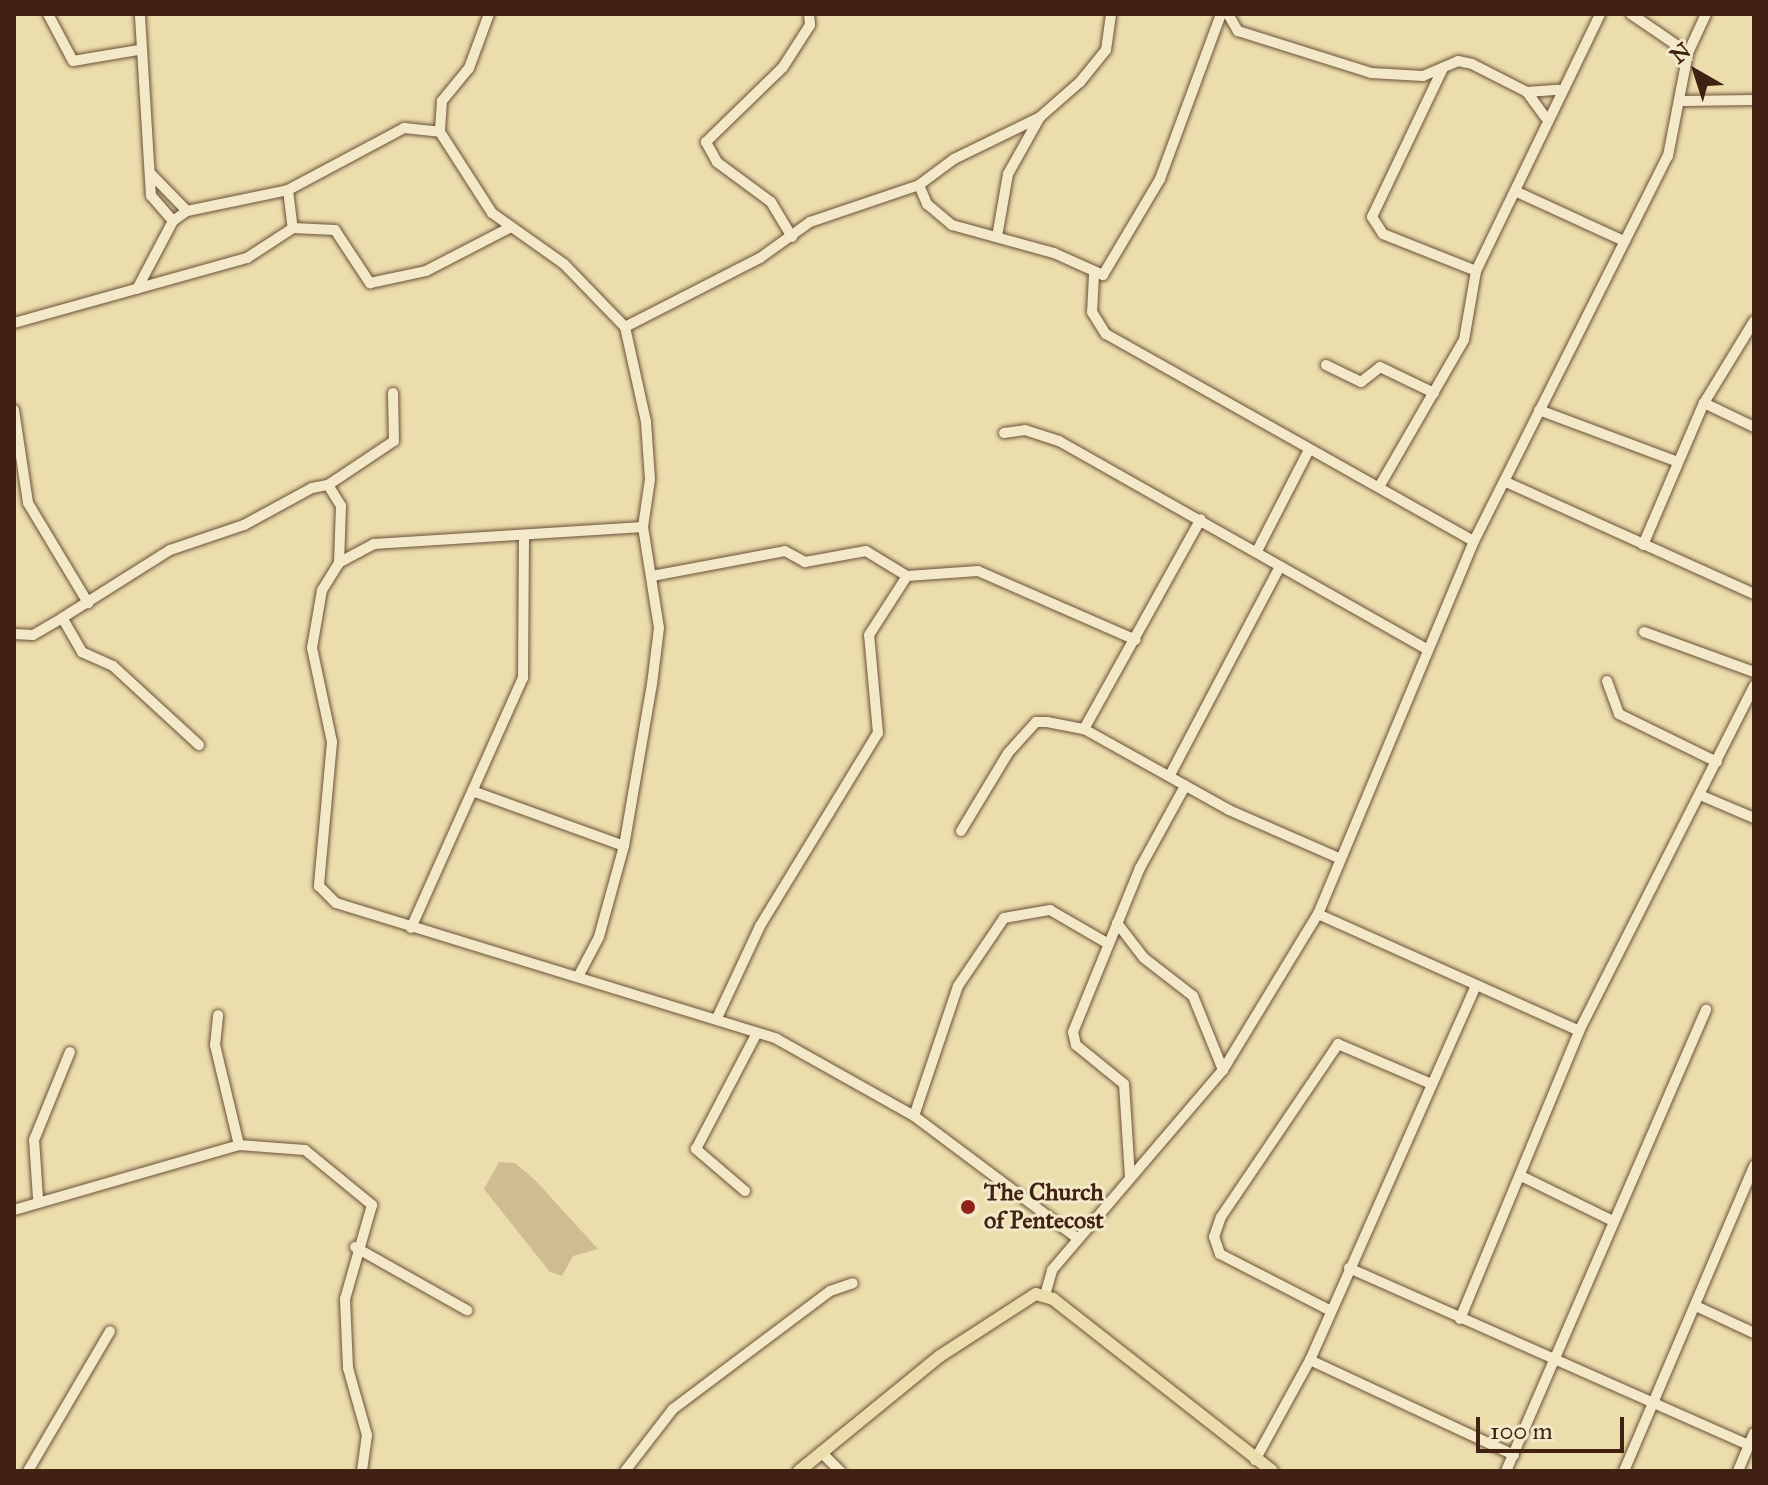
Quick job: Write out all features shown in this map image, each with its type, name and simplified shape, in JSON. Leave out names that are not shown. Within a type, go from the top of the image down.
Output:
[{"type":"main road","points":[[799,1471],[1013,1303],[1045,1295],[1272,1471]]},
{"type":"street","points":[[48,14],[73,61],[139,50]]},
{"type":"street","points":[[140,14],[139,50],[151,196],[173,221]]},
{"type":"street","points":[[489,14],[469,68],[442,101],[440,132],[509,228],[564,264],[625,327],[646,422],[643,527],[659,628],[624,846],[599,937],[579,975]]},
{"type":"street","points":[[792,237],[771,202],[717,162],[706,142],[783,67],[810,25],[809,14]]},
{"type":"street","points":[[997,237],[1008,174],[1040,117],[1106,50],[1111,14]]},
{"type":"street","points":[[919,185],[940,217],[1054,253],[1094,275],[1112,269],[1121,255],[1217,38],[1221,14]]},
{"type":"street","points":[[1228,14],[1238,31]]},
{"type":"street","points":[[1379,487],[1464,340],[1476,271],[1517,192],[1558,90],[1600,14]]},
{"type":"street","points":[[1631,14],[1688,53]]},
{"type":"street","points":[[1045,1295],[1052,1270],[1077,1238],[1223,1070],[1318,914],[1474,541],[1506,482],[1622,240],[1668,156],[1682,101],[1688,53],[1706,14]]},
{"type":"street","points":[[1217,38],[1238,31],[1371,73],[1423,76],[1443,68],[1472,64],[1527,92],[1545,117]]},
{"type":"street","points":[[1443,68],[1372,217],[1383,234],[1476,271]]},
{"type":"street","points":[[1527,92],[1558,90]]},
{"type":"street","points":[[1682,101],[1754,100]]},
{"type":"street","points":[[625,327],[845,207],[919,185],[954,159],[1040,117]]},
{"type":"street","points":[[137,289],[173,221],[187,211],[288,190],[404,128],[440,132]]},
{"type":"street","points":[[151,174],[187,211]]},
{"type":"street","points":[[288,190],[293,228]]},
{"type":"street","points":[[1517,192],[1622,240]]},
{"type":"street","points":[[14,323],[247,258],[293,228],[335,230],[370,283],[426,271],[509,228]]},
{"type":"street","points":[[1094,275],[1092,312],[1106,334],[1474,541]]},
{"type":"street","points":[[1643,545],[1704,403],[1754,321]]},
{"type":"street","points":[[1326,365],[1361,382],[1380,367],[1434,393]]},
{"type":"street","points":[[14,634],[33,635],[170,550],[328,485],[394,441],[393,393]]},
{"type":"street","points":[[1704,403],[1754,427]]},
{"type":"street","points":[[14,410],[28,503],[88,603]]},
{"type":"street","points":[[1539,410],[1678,462]]},
{"type":"street","points":[[1004,433],[1044,434],[1201,519],[1427,649]]},
{"type":"street","points":[[1257,551],[1309,450]]},
{"type":"street","points":[[1506,482],[1754,594]]},
{"type":"street","points":[[328,485],[341,506],[339,563]]},
{"type":"street","points":[[1084,729],[1201,519]]},
{"type":"street","points":[[643,527],[374,544],[339,563],[322,590],[312,648],[332,742],[319,886],[336,903],[411,928],[579,975],[757,1033],[914,1116],[1077,1238]]},
{"type":"street","points":[[411,928],[475,792],[523,678],[524,536]]},
{"type":"street","points":[[652,576],[785,551],[805,562],[866,551],[907,576],[978,571],[1136,640]]},
{"type":"street","points":[[1170,775],[1280,566]]},
{"type":"street","points":[[717,1018],[760,926],[878,733],[869,635],[907,576]]},
{"type":"street","points":[[62,618],[82,652],[113,666],[199,745]]},
{"type":"street","points":[[1644,632],[1754,672]]},
{"type":"street","points":[[1607,681],[1619,714],[1717,762]]},
{"type":"street","points":[[1460,1319],[1579,1031],[1717,762],[1749,709],[1754,686]]},
{"type":"street","points":[[961,831],[985,786],[1036,722],[1084,729],[1185,786],[1339,858]]},
{"type":"street","points":[[1130,1177],[1124,1084],[1076,1045],[1073,1032],[1107,943],[1185,786]]},
{"type":"street","points":[[475,792],[624,846]]},
{"type":"street","points":[[1700,795],[1754,818]]},
{"type":"street","points":[[914,1116],[958,986],[1004,918],[1050,910],[1107,943]]},
{"type":"street","points":[[1318,914],[1579,1031]]},
{"type":"street","points":[[1117,923],[1144,958],[1193,996],[1223,1070]]},
{"type":"street","points":[[1255,1460],[1310,1360],[1429,1083],[1476,985]]},
{"type":"street","points":[[1506,1471],[1555,1363],[1613,1221],[1655,1141],[1706,1010]]},
{"type":"street","points":[[218,1015],[215,1045],[239,1145]]},
{"type":"street","points":[[745,1191],[696,1149],[757,1033]]},
{"type":"street","points":[[1331,1311],[1220,1254],[1214,1237],[1221,1217],[1338,1044],[1429,1083]]},
{"type":"street","points":[[38,1198],[34,1140],[70,1052]]},
{"type":"street","points":[[14,1210],[38,1198],[239,1145],[305,1150],[348,1181],[374,1210],[355,1247],[344,1341],[367,1435],[362,1471]]},
{"type":"street","points":[[1624,1471],[1650,1399],[1698,1307],[1754,1166]]},
{"type":"street","points":[[1521,1176],[1613,1221]]},
{"type":"street","points":[[355,1247],[467,1310]]},
{"type":"street","points":[[1349,1268],[1555,1363],[1650,1399],[1749,1445]]},
{"type":"street","points":[[625,1471],[673,1409],[830,1291],[853,1283]]},
{"type":"street","points":[[1698,1307],[1754,1333]]},
{"type":"street","points":[[28,1471],[110,1331]]},
{"type":"street","points":[[1310,1360],[1514,1455]]},
{"type":"street","points":[[1738,1471],[1754,1433]]},
{"type":"street","points":[[821,1452],[840,1471]]},
{"type":"shaded area","points":[[499,1162],[515,1163],[535,1180],[598,1249],[573,1256],[562,1276],[550,1272],[484,1189]]},
{"type":"place","name":"The Church of Pentecost","points":[[968,1207]]}]
